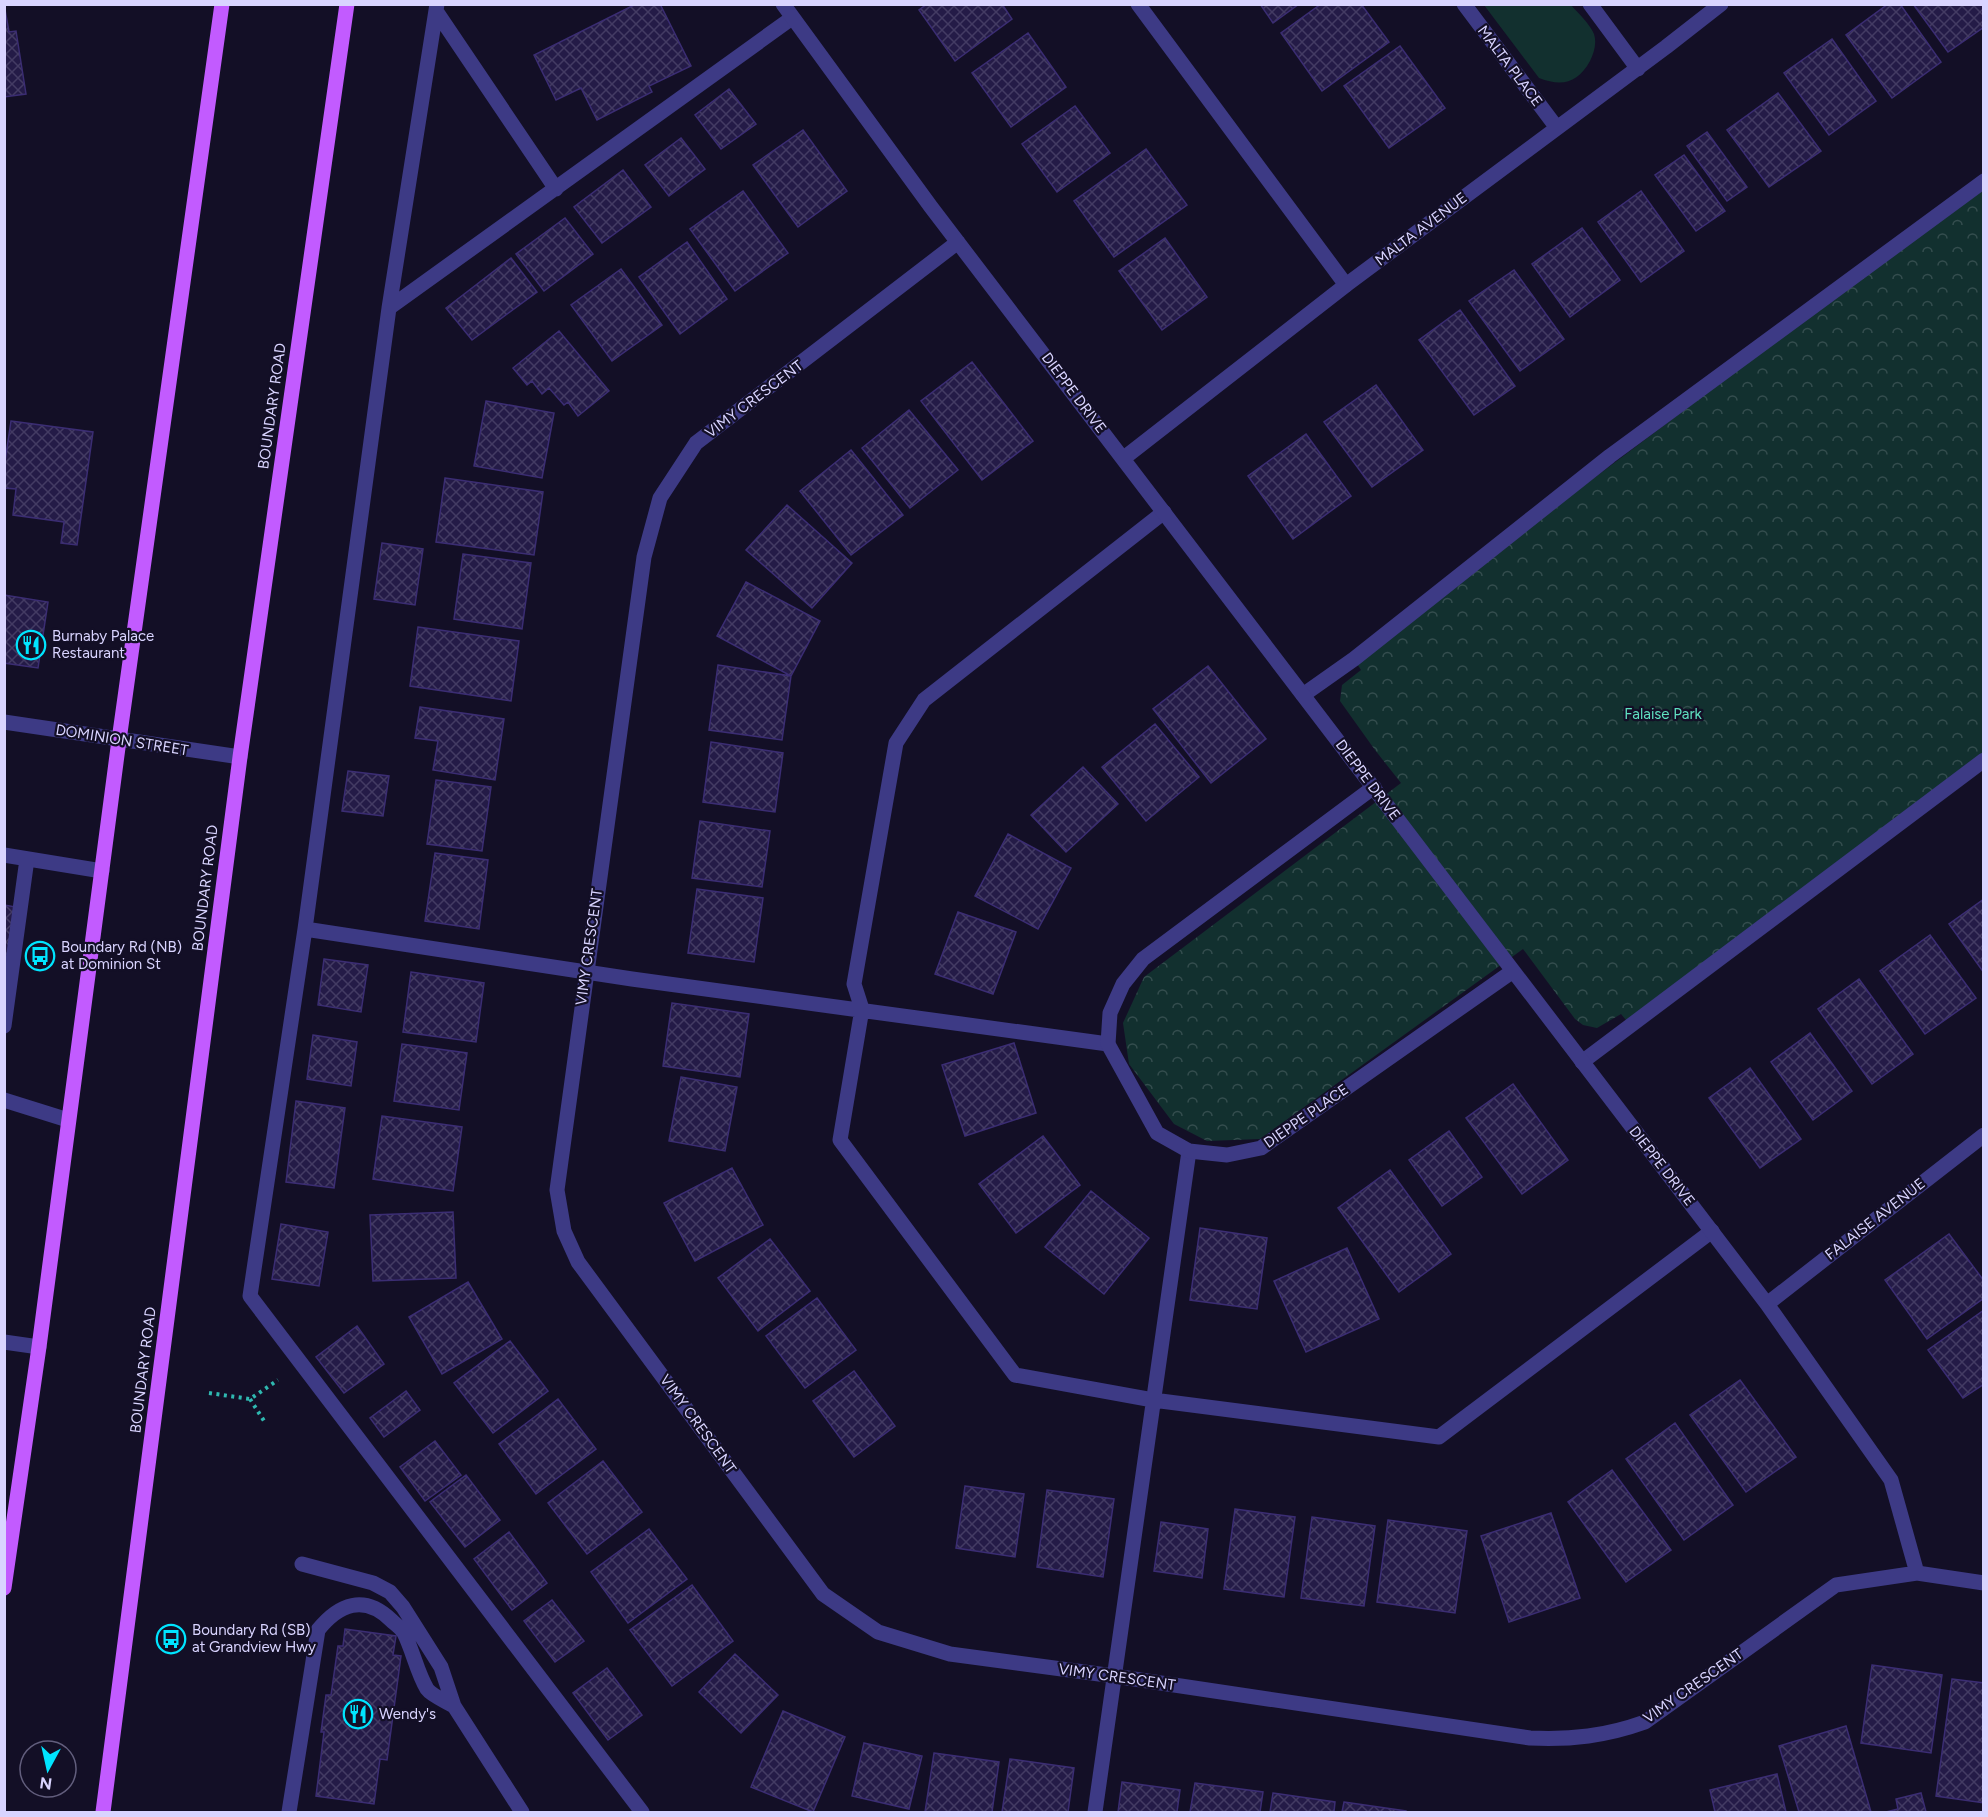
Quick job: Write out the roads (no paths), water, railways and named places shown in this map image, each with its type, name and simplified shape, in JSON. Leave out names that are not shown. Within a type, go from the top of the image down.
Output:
[{"type":"main road","points":[[4,1588],[39,1347],[119,740],[222,4]]},
{"type":"main road","name":"BOUNDARY ROAD","points":[[103,1812],[240,757],[347,4]]},
{"type":"street","name":"DIEPPE DRIVE","points":[[783,4],[958,242],[1767,1304],[1891,1480],[1917,1573]]},
{"type":"street","points":[[1138,4],[1346,285]]},
{"type":"street","name":"MALTA PLACE","points":[[1464,4],[1557,128]]},
{"type":"street","points":[[1590,4],[1638,69]]},
{"type":"street","name":"MALTA AVENUE","points":[[1124,458],[1346,285],[1638,69],[1721,4]]},
{"type":"street","points":[[437,8],[556,189]]},
{"type":"street","points":[[437,8],[389,308],[305,929],[250,1296],[642,1812]]},
{"type":"street","points":[[389,308],[792,18]]},
{"type":"street","points":[[1304,695],[1354,659],[1610,456],[1983,181]]},
{"type":"street","name":"VIMY CRESCENT","points":[[958,242],[696,443],[660,498],[644,557],[557,1190],[564,1231],[578,1262],[823,1594],[878,1632],[950,1654],[1530,1738],[1558,1740],[1617,1732],[1645,1722],[1836,1585],[1917,1573],[1983,1583]]},
{"type":"street","points":[[1164,512],[924,700],[896,743],[854,984],[862,1009],[840,1140],[1015,1376],[1153,1400],[1439,1437],[1712,1231]]},
{"type":"street","name":"DOMINION STREET","points":[[4,722],[240,757]]},
{"type":"street","points":[[1581,1062],[1983,760]]},
{"type":"street","points":[[305,929],[586,972],[1108,1044],[1110,1013],[1123,984],[1143,959],[1374,787]]},
{"type":"street","points":[[4,855],[102,871]]},
{"type":"street","points":[[4,1026],[27,859]]},
{"type":"street","name":"DIEPPE PLACE","points":[[1108,1044],[1157,1133],[1189,1151],[1227,1155],[1261,1148],[1513,971]]},
{"type":"street","points":[[4,1100],[68,1120]]},
{"type":"street","name":"FALAISE AVENUE","points":[[1767,1304],[1983,1135]]},
{"type":"street","points":[[1095,1812],[1189,1151]]},
{"type":"street","points":[[4,1342],[39,1347]]},
{"type":"street","points":[[302,1564],[365,1581],[390,1592],[403,1607],[441,1668],[454,1706],[522,1812]]},
{"type":"street","points":[[289,1812],[318,1630],[330,1615],[346,1607],[359,1604],[374,1608],[386,1615],[403,1632],[428,1691],[454,1706]]},
{"type":"place","name":"Burnaby Palace Restaurant","points":[[31,645]]},
{"type":"place","name":"Boundary Rd (NB) at Dominion St","points":[[40,956]]},
{"type":"place","name":"Boundary Rd (SB) at Grandview Hwy","points":[[171,1639]]},
{"type":"place","name":"Wendy's","points":[[358,1714]]},
{"type":"park label","name":"Falaise Park","points":[[1663,714]]}]
